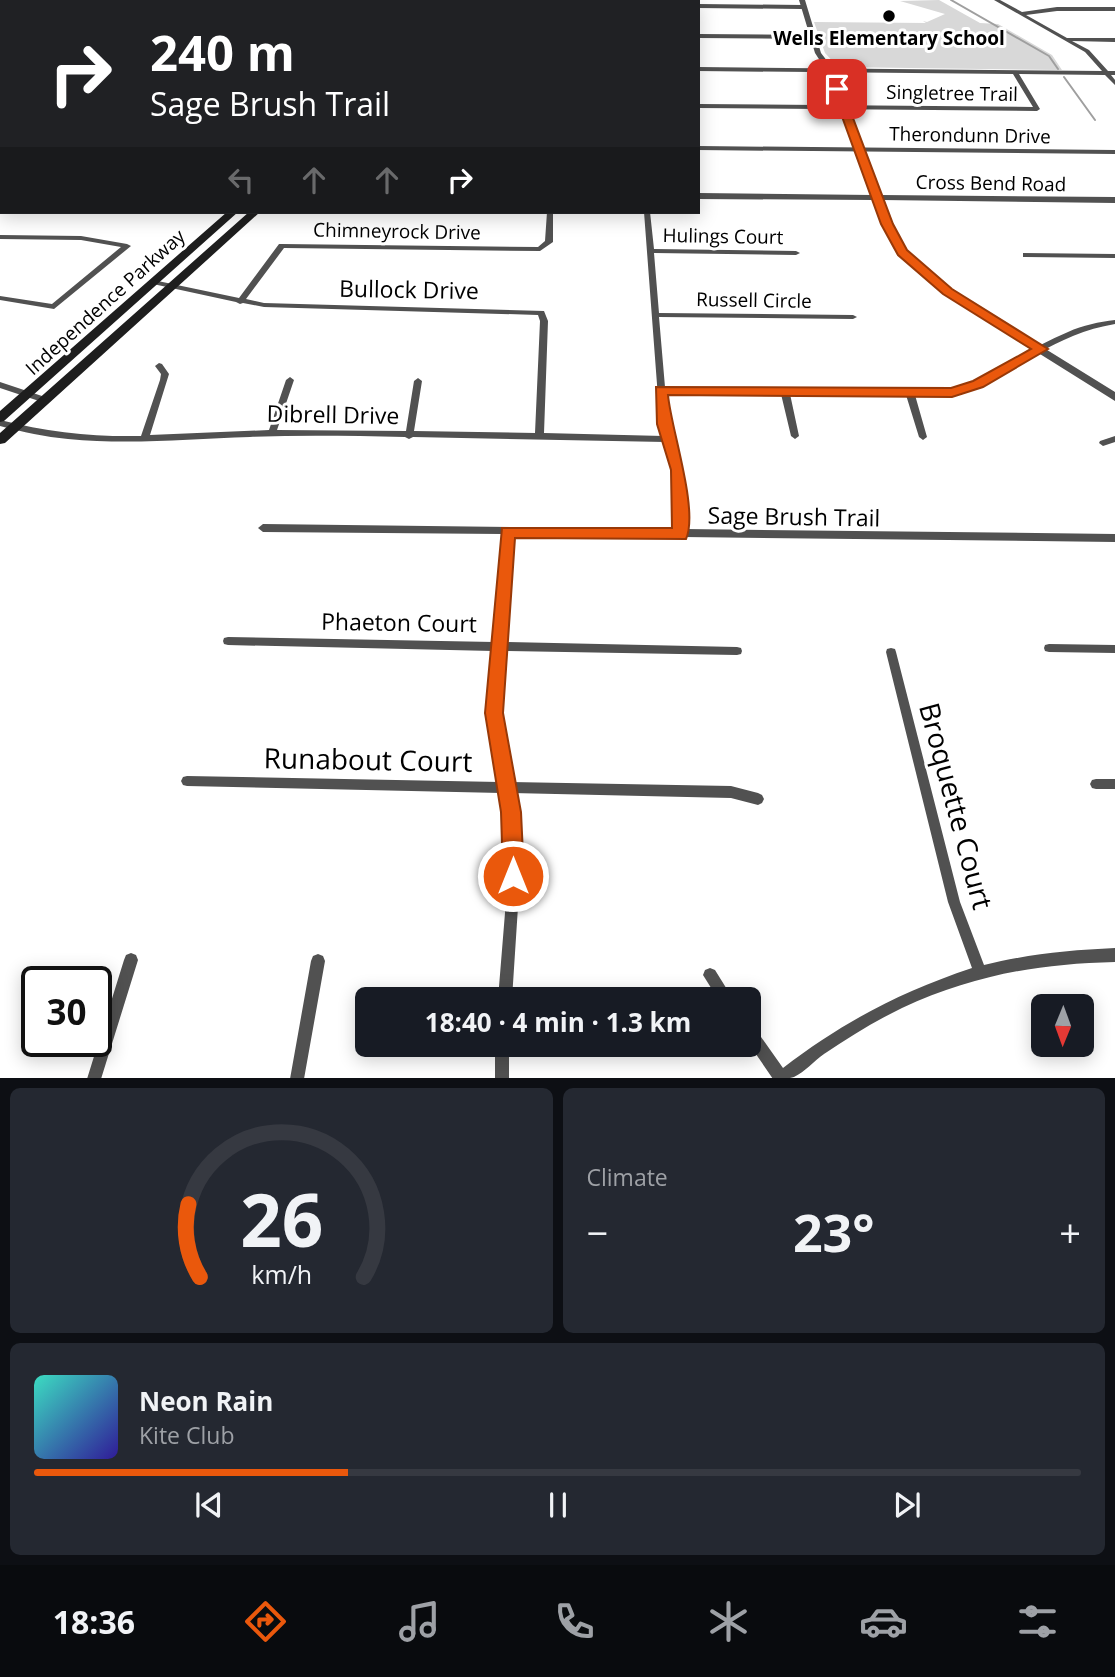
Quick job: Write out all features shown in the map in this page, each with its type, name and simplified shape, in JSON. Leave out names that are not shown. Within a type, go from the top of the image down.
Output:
[{"type":"main road","name":"Independence Parkway","points":[[0,420],[231,214]]},
{"type":"main road","name":"Independence Parkway","points":[[0,440],[253,214]]},
{"type":"street","points":[[996,0],[1092,55],[1115,83]]},
{"type":"street","points":[[700,6],[802,3],[818,53],[830,71],[891,233],[911,262],[947,292],[1115,397]]},
{"type":"street","points":[[1020,14],[1049,9],[1115,9]]},
{"type":"street","points":[[700,36],[813,37]]},
{"type":"street","points":[[1067,39],[1115,40]]},
{"type":"street","points":[[700,69],[1115,73]]},
{"type":"street","name":"Singletree Trail","points":[[700,106],[1037,108],[1015,72]]},
{"type":"street","name":"Therondunn Drive","points":[[700,148],[1115,152]]},
{"type":"street","name":"Cross Bend Road","points":[[700,196],[1115,200]]},
{"type":"street","name":"Chimneyrock Drive","points":[[240,302],[282,246],[540,249],[549,242],[550,214]]},
{"type":"street","points":[[647,214],[661,390],[668,439],[678,470],[680,535]]},
{"type":"street","points":[[0,237],[82,238],[127,246],[54,307],[0,298]]},
{"type":"street","name":"Hulings Court","points":[[650,251],[796,253]]},
{"type":"street","points":[[1026,255],[1115,256]]},
{"type":"street","name":"Bullock Drive","points":[[153,282],[240,302],[302,308],[541,313],[544,321],[538,437]]},
{"type":"street","name":"Russell Circle","points":[[655,315],[853,317]]},
{"type":"street","points":[[661,390],[909,394],[965,389],[1081,328],[1115,322]]},
{"type":"street","points":[[145,437],[164,380],[165,374],[159,366]]},
{"type":"street","points":[[272,433],[290,380]]},
{"type":"street","points":[[409,436],[418,381]]},
{"type":"street","points":[[0,385],[44,400]]},
{"type":"street","points":[[785,392],[795,436]]},
{"type":"street","points":[[909,394],[923,437]]},
{"type":"street","name":"Dibrell Drive","points":[[0,420],[14,427],[49,436],[145,437],[272,433],[668,439]]},
{"type":"street","points":[[1103,443],[1115,439]]},
{"type":"street","name":"Sage Brush Trail","points":[[263,528],[680,535],[1115,538]]},
{"type":"street","points":[[506,987],[513,835],[494,713],[507,532]]},
{"type":"street","name":"Phaeton Court","points":[[228,640],[737,651]]},
{"type":"street","points":[[1049,648],[1115,649]]},
{"type":"street","name":"Broquette Court","points":[[891,652],[954,902],[978,970]]},
{"type":"street","name":"Runabout Court","points":[[187,781],[730,792],[758,799]]},
{"type":"street","points":[[1096,784],[1115,784]]},
{"type":"street","points":[[761,1050],[780,1078],[824,1045],[878,1011],[978,970],[1059,957],[1115,956]]},
{"type":"street","points":[[94,1078],[131,960]]},
{"type":"street","points":[[297,1078],[318,961]]},
{"type":"street","points":[[710,975],[718,987]]},
{"type":"street","points":[[502,1057],[502,1078]]},
{"type":"shaded area","points":[[939,0],[980,23],[998,24],[1052,55],[1062,70],[838,67],[825,53],[814,22],[926,23],[923,21],[927,22],[945,14],[900,1]]},
{"type":"waterway","points":[[951,0],[1049,56],[1058,69]]},
{"type":"waterway","points":[[1064,77],[1095,120]]},
{"type":"place","name":"Wells Elementary School","points":[[889,16]]},
{"type":"route","points":[[513,876],[511,812],[496,738],[494,713],[507,532],[680,535],[678,470],[664,424],[661,390],[952,393],[978,384],[1041,349],[947,292],[902,252],[887,224],[837,89]]}]
